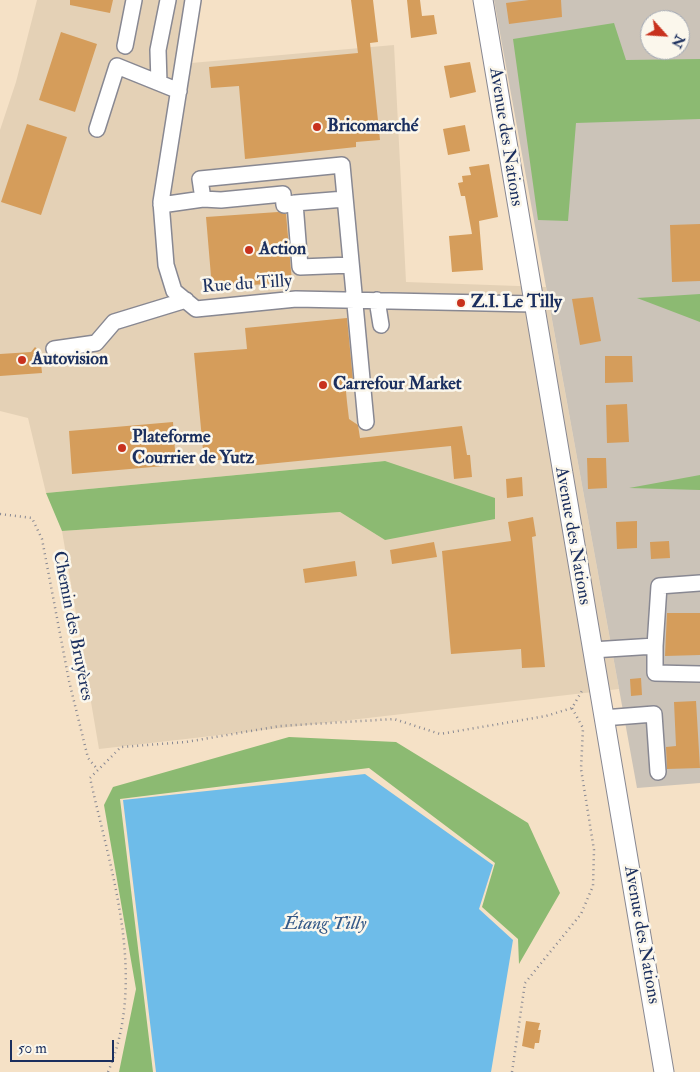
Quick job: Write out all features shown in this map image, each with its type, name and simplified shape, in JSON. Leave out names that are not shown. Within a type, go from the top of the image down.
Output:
[{"type":"main road","name":"Avenue des Nations","points":[[483,0],[664,1072]]},
{"type":"street","points":[[124,46],[134,0]]},
{"type":"street","points":[[159,83],[158,50],[168,0]]},
{"type":"street","name":"Rue du Tilly","points":[[193,0],[161,205],[166,264],[174,291],[196,309],[296,300],[533,304]]},
{"type":"street","points":[[97,129],[118,66],[179,91]]},
{"type":"street","points":[[203,199],[200,179],[342,166],[366,422]]},
{"type":"street","points":[[161,205],[203,199],[221,200],[283,194],[284,205],[345,199]]},
{"type":"street","points":[[295,203],[300,267],[351,265]]},
{"type":"street","points":[[54,349],[96,343],[114,322],[186,300]]},
{"type":"street","points":[[377,300],[381,325]]},
{"type":"street","points":[[700,583],[659,586],[655,646],[655,673],[700,674]]},
{"type":"street","points":[[592,650],[655,646]]},
{"type":"street","points":[[604,718],[654,714],[658,772]]},
{"type":"path","name":"Chemin des Bruyères","points":[[0,514],[32,518],[42,539],[69,681],[88,758],[98,770]]},
{"type":"path","points":[[108,1072],[119,1042],[124,1010],[125,933],[90,778],[121,746],[186,742],[280,726],[394,719],[440,734],[546,716],[572,708],[586,685],[598,683]]},
{"type":"path","points":[[512,1072],[525,983],[581,914],[593,886],[594,850],[581,769],[583,728],[572,708]]},
{"type":"shaded area","points":[[37,0],[191,0],[180,64],[394,45],[406,282],[546,287],[619,689],[99,749],[62,531],[340,512],[385,540],[385,461],[46,493],[28,418],[0,411],[0,130],[16,82]]},
{"type":"shaded area","points":[[494,0],[700,0],[700,783],[637,788]]},
{"type":"green space","points":[[614,23],[626,60],[700,59],[700,119],[576,123],[568,221],[538,220],[513,39]]},
{"type":"green space","points":[[700,294],[700,322],[637,298]]},
{"type":"green space","points":[[385,461],[495,498],[495,519],[385,540],[340,512],[62,531],[46,493]]},
{"type":"green space","points":[[700,475],[700,490],[629,488]]},
{"type":"green space","points":[[289,737],[396,742],[528,823],[560,893],[519,964],[518,939],[482,907],[495,863],[369,768],[120,799],[153,1072],[119,1072],[136,989],[104,805],[113,787]]},
{"type":"water","name":"Étang Tilly","points":[[365,774],[493,865],[479,909],[513,940],[491,1072],[156,1072],[123,800]]},
{"type":"building","points":[[70,0],[113,0],[110,13],[70,5]]},
{"type":"building","points":[[351,0],[373,0],[378,42],[370,43],[380,140],[356,142],[356,147],[245,159],[239,86],[211,88],[209,67],[358,53]]},
{"type":"building","points":[[407,0],[420,0],[422,16],[434,15],[437,34],[411,38]]},
{"type":"building","points":[[529,0],[561,0],[562,17],[509,24],[506,3]]},
{"type":"building","points":[[61,32],[97,44],[75,112],[39,100]]},
{"type":"building","points":[[470,62],[476,92],[450,98],[444,66]]},
{"type":"building","points":[[27,124],[67,137],[41,215],[1,202]]},
{"type":"building","points":[[465,125],[470,151],[448,155],[443,129]]},
{"type":"building","points":[[489,164],[498,217],[479,221],[483,270],[452,272],[449,236],[472,234],[465,196],[461,196],[458,183],[463,182],[462,176],[471,175],[469,167]]},
{"type":"building","name":"Action","points":[[278,212],[286,214],[292,282],[212,288],[206,217]]},
{"type":"building","points":[[700,224],[700,281],[672,282],[670,225]]},
{"type":"building","points":[[593,297],[601,341],[580,345],[572,299]]},
{"type":"building","points":[[347,318],[353,380],[345,381],[347,402],[349,419],[358,425],[360,438],[462,426],[467,455],[470,455],[472,477],[454,479],[451,446],[247,466],[246,458],[204,461],[194,353],[247,349],[245,328]]},
{"type":"building","name":"Autovision","points":[[35,347],[46,357],[41,363],[42,373],[0,376],[0,354],[31,352]]},
{"type":"building","points":[[605,356],[632,356],[633,382],[605,383]]},
{"type":"building","points":[[627,404],[629,442],[607,443],[606,405]]},
{"type":"building","name":"Plateforme Courrier de Yutz","points":[[173,422],[176,465],[72,474],[69,431]]},
{"type":"building","points":[[587,458],[606,458],[607,488],[588,489]]},
{"type":"building","points":[[522,477],[523,496],[507,498],[506,479]]},
{"type":"building","points":[[533,517],[536,536],[532,537],[545,667],[522,668],[521,649],[451,654],[442,551],[511,541],[508,522]]},
{"type":"building","points":[[637,521],[637,548],[617,549],[616,522]]},
{"type":"building","points":[[669,541],[670,558],[651,559],[650,542]]},
{"type":"building","points":[[434,542],[437,557],[392,564],[390,550]]},
{"type":"building","points":[[355,561],[357,576],[305,583],[303,569]]},
{"type":"building","points":[[667,613],[700,613],[700,655],[665,656]]},
{"type":"building","points":[[641,678],[642,695],[631,696],[630,679]]},
{"type":"building","points":[[696,701],[700,768],[667,769],[666,747],[676,746],[674,702]]},
{"type":"building","points":[[526,1021],[540,1023],[538,1030],[541,1030],[539,1043],[535,1043],[534,1049],[522,1046]]},
{"type":"place","name":"Bricomarché","points":[[317,127]]},
{"type":"place","name":"Action","points":[[249,250]]},
{"type":"place","name":"Z.I. Le Tilly","points":[[461,303]]},
{"type":"place","name":"Autovision","points":[[22,360]]},
{"type":"place","name":"Carrefour Market","points":[[323,385]]},
{"type":"place","name":"Plateforme Courrier de Yutz","points":[[122,448]]}]
